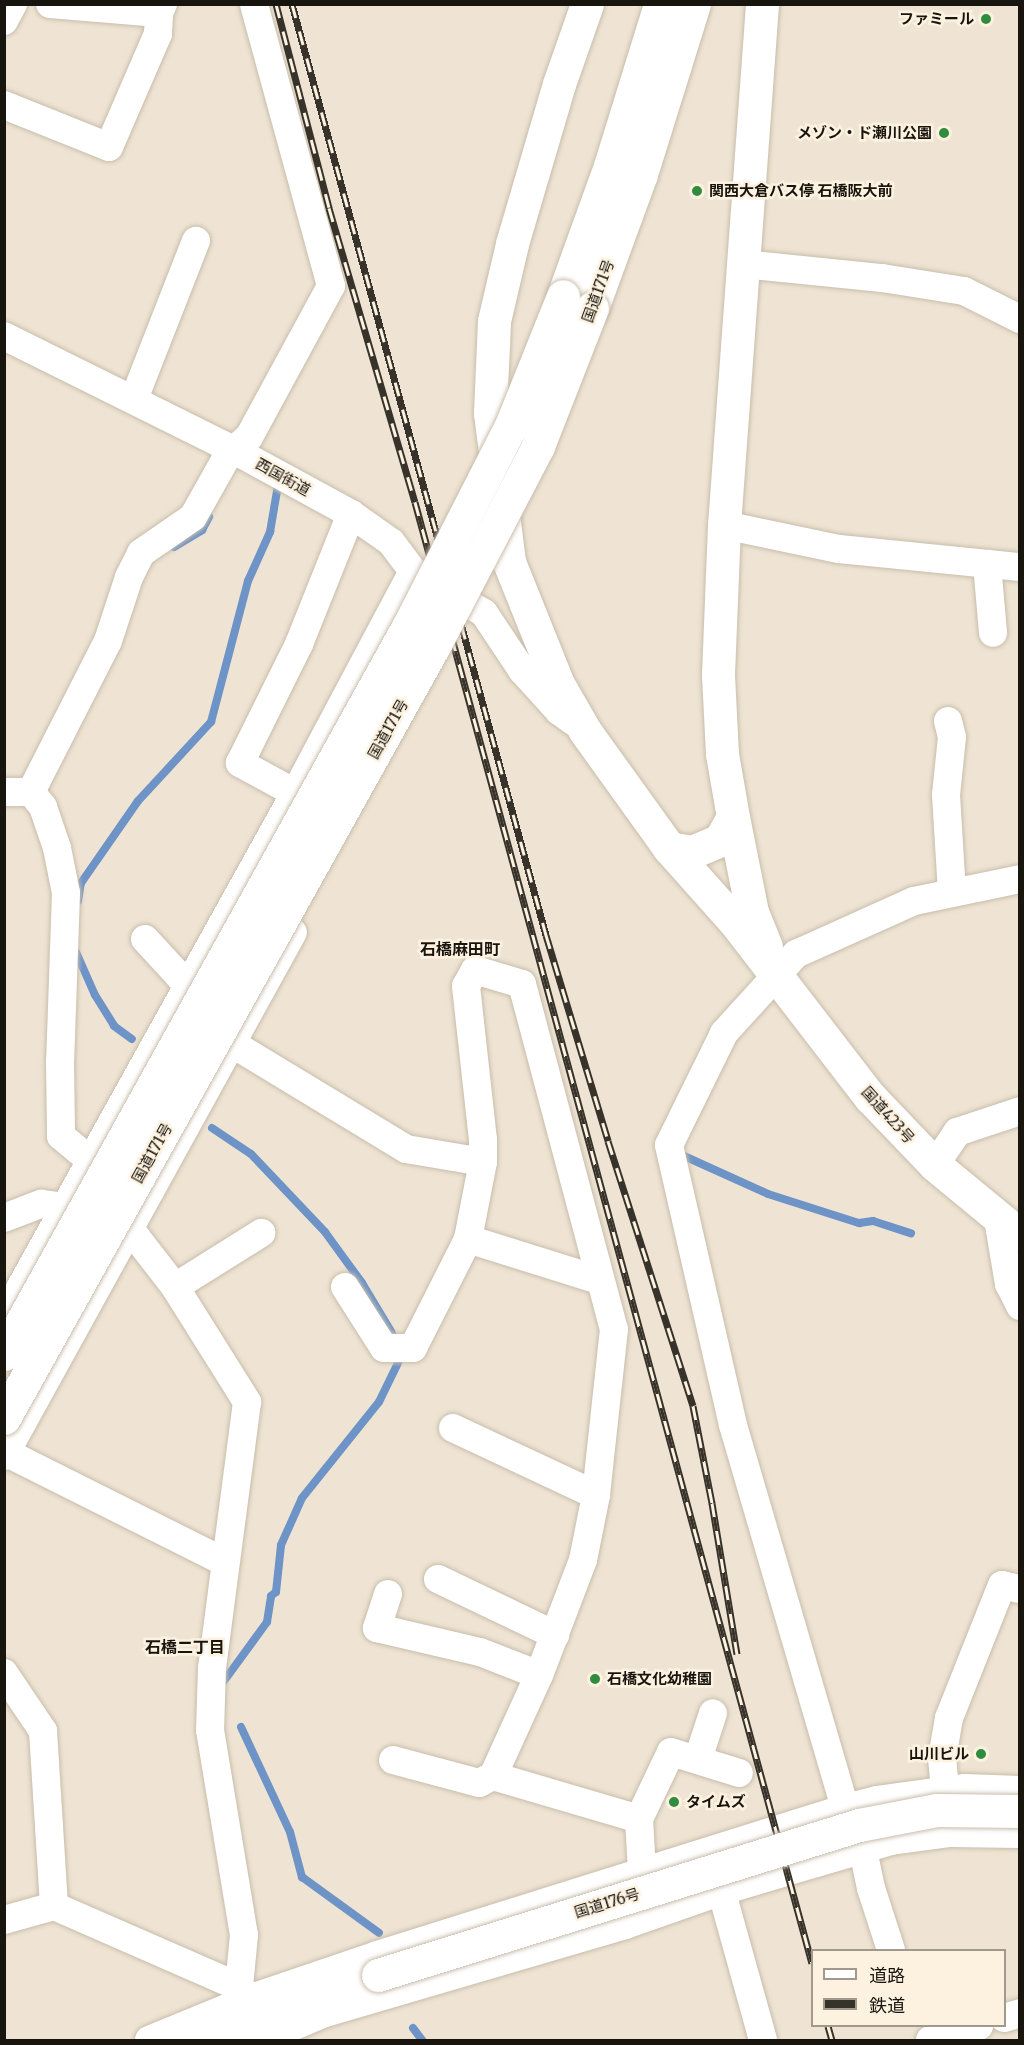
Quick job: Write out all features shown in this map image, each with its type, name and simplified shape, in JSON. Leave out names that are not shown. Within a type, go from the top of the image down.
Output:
[{"type":"highway","points":[[587,4],[559,84],[512,244],[494,321],[490,413],[509,562],[558,684],[585,731],[669,848],[735,922],[777,975]]},
{"type":"highway","name":"国道171号","points":[[4,1418],[435,644],[538,446],[577,302],[610,166],[660,4]]},
{"type":"highway","name":"国道171号","points":[[4,1354],[409,626],[577,302],[641,174],[694,4]]},
{"type":"highway","points":[[762,4],[724,525],[718,675],[722,754],[733,817],[752,912],[777,975]]},
{"type":"highway","points":[[669,848],[692,852],[720,840],[733,817]]},
{"type":"highway","name":"国道423号","points":[[777,975],[870,1097],[935,1165],[1009,1227]]},
{"type":"highway","name":"国道176号","points":[[203,2040],[320,1994],[859,1825],[937,1810],[1020,1811]]},
{"type":"street","points":[[4,21],[13,4]]},
{"type":"street","points":[[4,105],[110,147],[158,34],[161,9],[50,4]]},
{"type":"street","points":[[91,1161],[61,1136],[60,1061],[66,893],[54,838],[43,807],[18,792],[108,642],[129,577],[141,553],[193,517],[226,458],[249,437],[331,286],[254,4]]},
{"type":"street","points":[[134,399],[196,241]]},
{"type":"street","points":[[743,264],[882,278],[964,291],[1020,319]]},
{"type":"street","name":"西国街道","points":[[4,336],[134,399],[226,458],[351,514],[391,542],[413,571],[484,613],[522,670],[559,711],[585,731]]},
{"type":"street","points":[[295,793],[240,763],[299,644],[351,514]]},
{"type":"street","points":[[724,525],[839,549],[1020,567]]},
{"type":"street","points":[[987,564],[993,633]]},
{"type":"street","points":[[4,1317],[295,793],[413,571]]},
{"type":"street","points":[[522,670],[537,668],[539,665],[536,634]]},
{"type":"street","points":[[225,1562],[6,1455],[419,698],[362,670]]},
{"type":"street","points":[[948,721],[952,737],[946,795],[952,893]]},
{"type":"street","points":[[891,1949],[871,1888],[863,1850],[845,1808],[733,1425],[669,1145],[723,1034],[796,954],[914,901],[1020,879]]},
{"type":"street","points":[[145,939],[179,976],[189,982]]},
{"type":"street","points":[[345,1287],[384,1348],[412,1348],[468,1239],[483,1162],[466,986],[475,970],[522,984],[599,1280],[614,1329],[596,1495],[582,1560],[555,1635],[493,1776],[479,1783],[393,1760]]},
{"type":"street","points":[[174,1010],[406,1149],[483,1162]]},
{"type":"street","points":[[935,1165],[957,1132],[1020,1111]]},
{"type":"street","points":[[4,1218],[41,1204],[70,1199],[128,1228],[175,1287],[247,1402],[212,1668],[210,1730],[244,1935],[245,1993]]},
{"type":"street","points":[[1009,1227],[1009,1284],[1020,1306]]},
{"type":"street","points":[[175,1287],[261,1233]]},
{"type":"street","points":[[468,1239],[599,1280]]},
{"type":"street","points":[[453,1428],[596,1495]]},
{"type":"street","points":[[438,1578],[555,1635]]},
{"type":"street","points":[[950,1833],[942,1758],[949,1718],[1002,1585],[1020,1589]]},
{"type":"street","points":[[388,1594],[377,1628],[480,1652],[539,1675]]},
{"type":"street","points":[[4,1673],[43,1731],[54,1906]]},
{"type":"street","points":[[698,1759],[713,1713]]},
{"type":"street","points":[[642,1871],[639,1819],[671,1752],[739,1773]]},
{"type":"street","points":[[493,1776],[639,1819]]},
{"type":"street","points":[[261,2040],[325,2013],[382,1975],[511,1914],[845,1808],[944,1790],[965,1788],[1020,1790]]},
{"type":"street","points":[[149,2040],[245,1993],[524,1955],[722,1891],[891,1840],[950,1833],[1020,1834]]},
{"type":"street","points":[[711,1850],[763,2040]]},
{"type":"street","points":[[677,1861],[690,1902]]},
{"type":"street","points":[[614,1882],[625,1924]]},
{"type":"street","points":[[4,1920],[54,1906],[245,1993]]},
{"type":"street","points":[[511,1914],[524,1955]]},
{"type":"street","points":[[929,2040],[972,2027]]},
{"type":"waterway","points":[[78,901],[81,883],[138,801],[211,722],[248,581],[270,532],[278,485],[272,482]]},
{"type":"waterway","points":[[174,547],[202,530],[209,517]]},
{"type":"waterway","points":[[76,952],[95,995],[114,1026],[132,1039]]},
{"type":"waterway","points":[[212,1128],[251,1154],[325,1232],[362,1283],[392,1333]]},
{"type":"waterway","points":[[684,1156],[768,1194],[859,1223],[873,1221],[911,1233]]},
{"type":"waterway","points":[[224,1681],[267,1622],[271,1596],[276,1592],[281,1545],[302,1498],[379,1402],[398,1363]]},
{"type":"waterway","points":[[241,1727],[290,1832],[302,1877],[379,1933]]},
{"type":"waterway","points":[[413,2028],[422,2040]]},
{"type":"railway","points":[[276,4],[329,208],[415,502],[811,1959]]},
{"type":"railway","points":[[292,4],[546,935],[608,1141],[693,1406],[737,1654]]},
{"type":"railway","points":[[828,2027],[832,2040]]},
{"type":"place","name":"ファミール","points":[[986,19]]},
{"type":"place","name":"メゾン・ド瀬川公園","points":[[944,133]]},
{"type":"place","name":"関西大倉バス停 石橋阪大前","points":[[697,191]]},
{"type":"place","name":"石橋文化幼稚園","points":[[595,1679]]},
{"type":"place","name":"山川ビル","points":[[981,1754]]},
{"type":"place","name":"タイムズ","points":[[674,1802]]},
{"type":"district","name":"石橋麻田町","points":[[460,949]]},
{"type":"district","name":"石橋二丁目","points":[[185,1647]]}]
